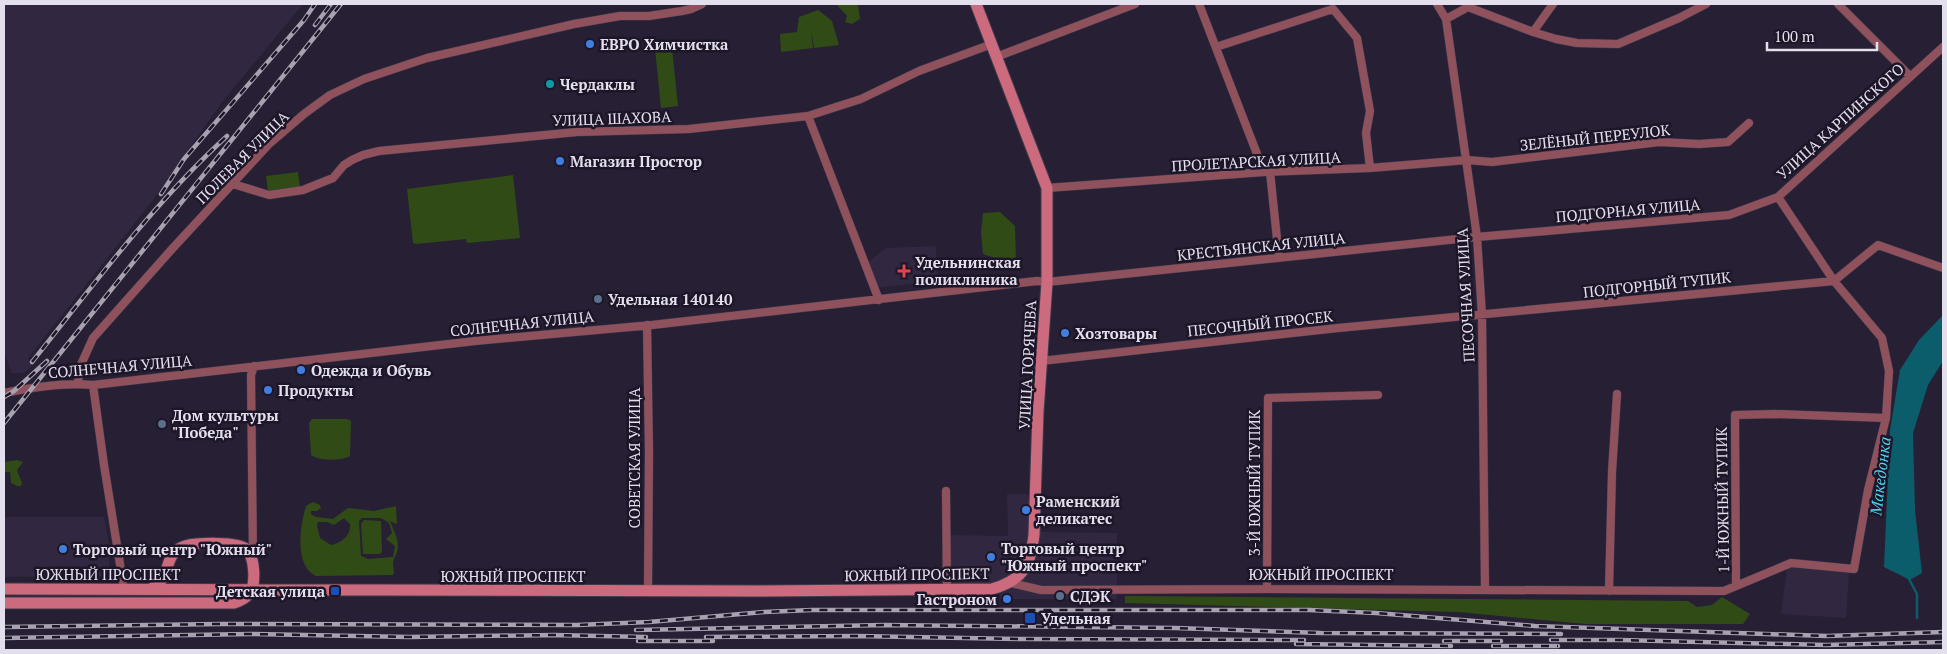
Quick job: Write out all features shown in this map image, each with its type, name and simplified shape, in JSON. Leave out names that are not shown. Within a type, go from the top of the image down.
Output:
[{"type":"main road","name":"УЛИЦА ГОРЯЧЕВА","points":[[976,4],[1047,188],[1047,282],[1041,360],[1034,546],[1026,566],[1021,574],[1011,583]]},
{"type":"main road","points":[[4,603],[226,604],[241,600],[252,589],[253,561],[247,549],[237,544],[197,544],[178,550],[172,556],[165,577],[151,590]]},
{"type":"main road","points":[[166,570],[173,582],[184,589]]},
{"type":"main road","name":"ЮЖНЫЙ ПРОСПЕКТ","points":[[4,589],[947,590],[992,589],[1011,583]]},
{"type":"street","name":"ПОЛЕВАЯ УЛИЦА","points":[[78,384],[79,369],[94,338],[172,249],[270,144],[304,114],[330,95],[364,79],[427,58],[465,51],[516,37],[620,16],[649,16],[692,9],[702,4]]},
{"type":"street","points":[[996,57],[1135,4]]},
{"type":"street","points":[[1200,4],[1267,172],[1279,258]]},
{"type":"street","name":"ПЕСОЧНАЯ УЛИЦА","points":[[1437,4],[1446,19],[1478,237],[1482,315],[1485,590]]},
{"type":"street","points":[[1533,32],[1553,4]]},
{"type":"street","points":[[1446,19],[1469,6],[1533,32],[1577,43],[1618,44],[1679,18],[1706,4]]},
{"type":"street","points":[[1838,4],[1910,76]]},
{"type":"street","points":[[1216,47],[1333,9],[1357,38],[1370,111],[1366,133],[1370,168]]},
{"type":"street","name":"УЛИЦА ШАХОВА","points":[[233,184],[269,195],[303,190],[332,178],[344,166],[358,158],[379,152],[569,132],[689,129],[808,116],[861,99],[919,72],[992,44]]},
{"type":"street","name":"УЛИЦА КАРПИНСКОГО","points":[[1778,196],[1943,47]]},
{"type":"street","points":[[808,116],[878,300]]},
{"type":"street","name":"ЗЕЛЁНЫЙ ПЕРЕУЛОК","points":[[1468,160],[1492,162],[1659,142],[1699,144],[1728,142],[1749,124]]},
{"type":"street","name":"ПРОЛЕТАРСКАЯ УЛИЦА","points":[[1047,188],[1468,160]]},
{"type":"street","points":[[1778,196],[1834,281],[1882,338],[1889,371],[1886,418]]},
{"type":"street","name":"ПОДГОРНАЯ УЛИЦА","points":[[1478,237],[1729,215],[1778,196]]},
{"type":"street","name":"КРЕСТЬЯНСКАЯ УЛИЦА","points":[[1047,282],[1478,237]]},
{"type":"street","points":[[1834,281],[1878,245],[1943,268]]},
{"type":"street","name":"СОЛНЕЧНАЯ УЛИЦА","points":[[4,393],[78,384],[94,385],[476,341],[878,300],[1037,281],[1047,282]]},
{"type":"street","name":"ПОДГОРНЫЙ ТУПИК","points":[[1482,315],[1834,281]]},
{"type":"street","name":"ПЕСОЧНЫЙ ПРОСЕК","points":[[1041,360],[1338,328],[1482,315]]},
{"type":"street","name":"СОВЕТСКАЯ УЛИЦА","points":[[647,325],[649,452],[648,591]]},
{"type":"street","points":[[253,561],[251,371],[254,366]]},
{"type":"street","points":[[94,385],[104,465],[124,589]]},
{"type":"street","points":[[1609,591],[1612,472],[1617,394]]},
{"type":"street","name":"3-Й ЮЖНЫЙ ТУПИК","points":[[1267,589],[1268,398],[1378,395]]},
{"type":"street","name":"1-Й ЮЖНЫЙ ТУПИК","points":[[1736,585],[1734,415],[1776,414],[1886,418]]},
{"type":"street","name":"ЮЖНЫЙ ПРОСПЕКТ","points":[[1011,583],[1040,590],[1724,591],[1791,563],[1854,569],[1868,490],[1886,418]]},
{"type":"street","points":[[946,490],[947,590]]},
{"type":"shaded area","points":[[4,4],[303,4],[223,101],[150,204],[28,358],[32,366],[24,373],[12,373],[4,353]]},
{"type":"shaded area","name":"Удельнинская поликлиника","points":[[936,246],[937,281],[877,288],[868,262],[886,248]]},
{"type":"shaded area","points":[[1007,494],[1027,494],[1042,532],[1117,533],[1117,599],[1000,599],[1000,589],[996,581],[977,585],[950,582],[949,535],[1008,536]]},
{"type":"shaded area","points":[[4,517],[104,517],[109,544],[109,576],[4,577]]},
{"type":"shaded area","points":[[1787,567],[1849,573],[1846,618],[1781,614]]},
{"type":"green space","points":[[836,4],[858,4],[860,19],[852,24],[845,22],[847,16]]},
{"type":"green space","points":[[818,10],[832,21],[839,45],[814,48],[811,30],[813,48],[781,52],[780,34],[797,32],[799,17]]},
{"type":"green space","points":[[672,48],[678,106],[661,108],[655,49]]},
{"type":"green space","points":[[298,172],[300,187],[268,191],[266,176]]},
{"type":"green space","points":[[513,175],[520,238],[467,243],[466,239],[413,243],[407,189]]},
{"type":"green space","points":[[1000,212],[1015,226],[1016,260],[1005,261],[983,254],[981,232],[983,213]]},
{"type":"green space","points":[[312,419],[347,419],[351,421],[350,456],[330,460],[311,455],[309,423]]},
{"type":"green space","points":[[17,460],[23,462],[17,470],[22,483],[21,486],[11,483],[10,472],[4,472],[4,462]]},
{"type":"green space","points":[[313,502],[320,505],[321,508],[317,511],[311,511],[311,514],[316,517],[333,519],[348,508],[374,511],[396,506],[397,524],[390,521],[398,544],[393,562],[393,575],[316,576],[309,571],[304,564],[300,544],[306,506]],"holes":[[[344,518],[350,524],[349,532],[345,538],[331,545],[320,538],[318,522],[327,522],[334,525]],[[362,518],[381,518],[389,523],[392,533],[386,539],[395,546],[393,557],[368,559],[361,556],[359,521]]]},
{"type":"green space","points":[[364,520],[381,521],[382,552],[379,554],[363,554],[361,524]]},
{"type":"green space","points":[[1125,596],[1688,601],[1697,607],[1712,605],[1722,597],[1750,614],[1743,624],[1586,624],[1458,612],[1125,603]]},
{"type":"water","points":[[1943,315],[1943,361],[1928,385],[1913,433],[1915,510],[1922,573],[1910,580],[1884,567],[1890,430],[1900,370],[1919,340]]},
{"type":"waterway","name":"Македонка","points":[[1909,579],[1917,594],[1917,618]]},
{"type":"railway","points":[[161,194],[184,159],[304,20],[315,4]]},
{"type":"railway","points":[[315,25],[331,4]]},
{"type":"railway","points":[[4,423],[341,4]]},
{"type":"railway","points":[[32,362],[149,217],[227,136]]},
{"type":"railway","points":[[4,397],[14,391],[47,361]]},
{"type":"railway","points":[[4,627],[220,624],[577,625],[649,622],[764,612],[812,610],[1309,610],[1376,613],[1535,626],[1827,636],[1943,632]]},
{"type":"railway","points":[[636,630],[884,625],[1175,628],[1321,633],[1561,634]]},
{"type":"railway","points":[[4,638],[251,634],[409,637],[554,635],[646,637]]},
{"type":"railway","points":[[706,637],[857,636],[1022,639],[1304,640]]},
{"type":"railway","points":[[1551,640],[1826,645],[1943,642]]},
{"type":"railway","points":[[638,641],[713,641]]},
{"type":"railway","points":[[1444,641],[1501,641]]},
{"type":"railway","points":[[1296,644],[1451,646]]},
{"type":"railway","points":[[1493,646],[1558,646]]},
{"type":"place","name":"ЕВРО Химчистка","points":[[590,44]]},
{"type":"place","name":"Чердаклы","points":[[550,84]]},
{"type":"place","name":"Магазин Простор","points":[[560,161]]},
{"type":"place","name":"Удельнинская поликлиника","points":[[904,271]]},
{"type":"place","name":"Удельная 140140","points":[[598,299]]},
{"type":"place","name":"Хозтовары","points":[[1065,333]]},
{"type":"place","name":"Одежда и Обувь","points":[[301,370]]},
{"type":"place","name":"Продукты","points":[[268,390]]},
{"type":"place","name":"Дом культуры \"Победа\"","points":[[162,424]]},
{"type":"place","name":"Раменский деликатес","points":[[1026,510]]},
{"type":"place","name":"Торговый центр \"Южный\"","points":[[63,549]]},
{"type":"place","name":"Торговый центр \"Южный проспект\"","points":[[991,557]]},
{"type":"place","name":"Детская улица","points":[[335,591]]},
{"type":"place","name":"СДЭК","points":[[1060,596]]},
{"type":"place","name":"Гастроном","points":[[1007,599]]},
{"type":"place","name":"Удельная","points":[[1030,618]]}]
